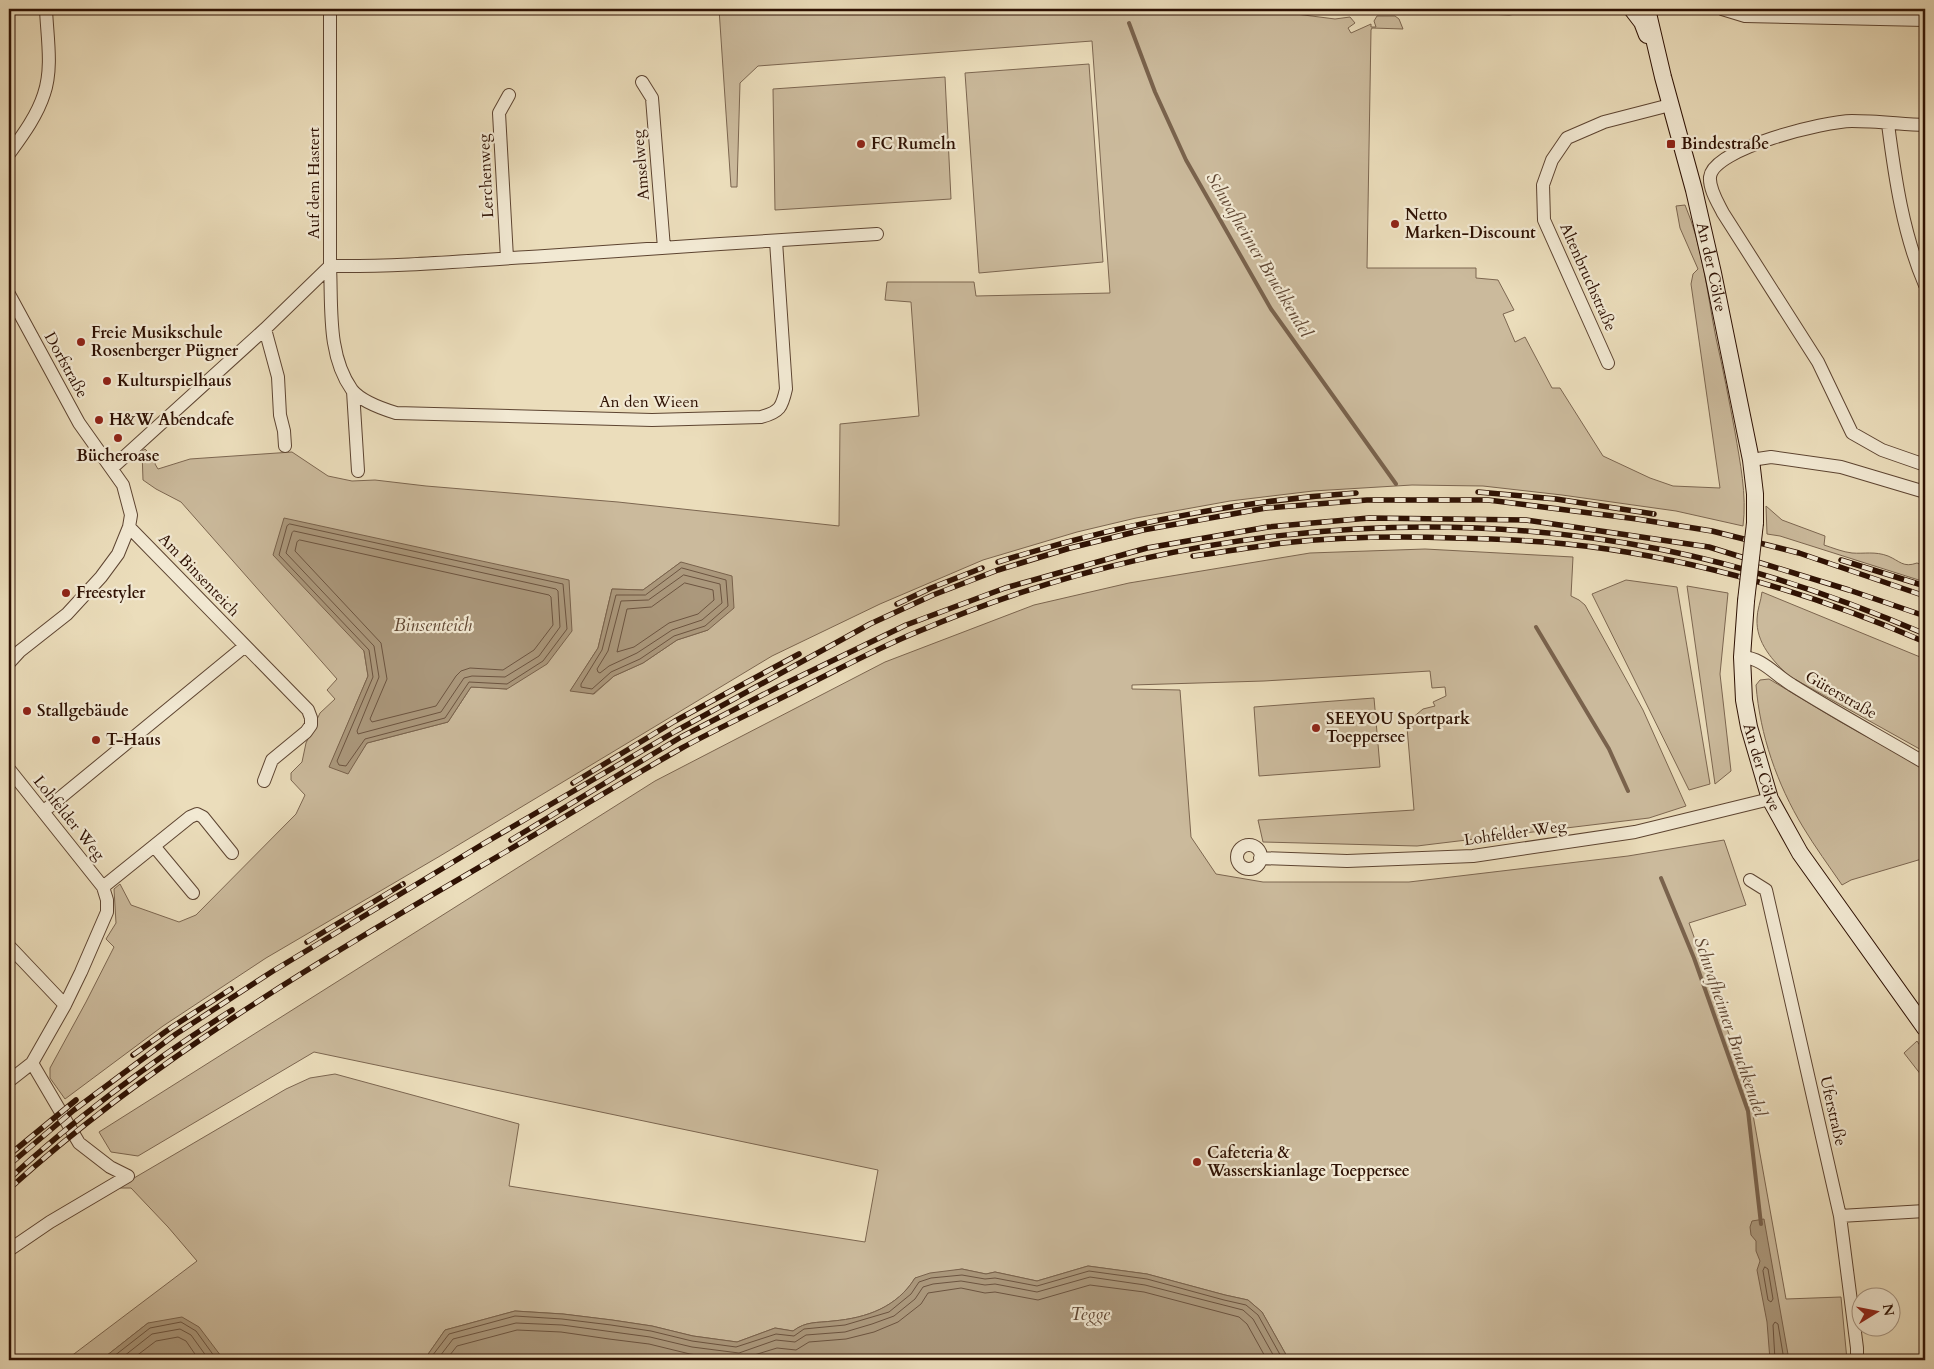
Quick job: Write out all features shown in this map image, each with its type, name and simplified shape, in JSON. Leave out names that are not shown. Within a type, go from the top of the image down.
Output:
[{"type":"street","points":[[9,154],[25,131],[44,93],[48,66],[46,9]]},
{"type":"street","name":"Auf dem Hastert","points":[[330,9],[330,266]]},
{"type":"street","name":"An der Cölve","points":[[1632,9],[1642,22],[1663,77]]},
{"type":"street","name":"An der Cölve","points":[[1647,9],[1670,105],[1694,190],[1751,460],[1755,494],[1755,524],[1742,657],[1744,700],[1749,727],[1770,799],[1800,853],[1925,1028]]},
{"type":"street","points":[[1722,9],[1745,16],[1925,20]]},
{"type":"street","name":"Amselweg","points":[[642,82],[652,98],[664,248]]},
{"type":"street","name":"Lerchenweg","points":[[507,258],[499,113],[508,95]]},
{"type":"street","name":"Altenbruchstraße","points":[[1608,363],[1544,220],[1543,184],[1552,160],[1567,138],[1604,122],[1670,105]]},
{"type":"street","points":[[1925,125],[1851,121],[1778,136],[1726,158],[1713,169],[1710,178],[1712,190],[1723,213],[1818,362],[1852,432],[1882,450],[1925,465]]},
{"type":"street","points":[[1888,124],[1895,178],[1908,236],[1925,285]]},
{"type":"street","points":[[112,468],[265,330],[330,266],[358,267],[877,234]]},
{"type":"street","name":"An den Wieen","points":[[353,391],[377,407],[396,413],[652,420],[761,417],[774,413],[783,404],[786,389],[776,241]]},
{"type":"street","name":"An den Wieen","points":[[330,266],[334,344],[341,367],[353,391],[358,470]]},
{"type":"street","name":"Dorfstraße","points":[[9,294],[80,423],[123,485],[131,515],[129,527],[118,554],[79,602],[67,614],[20,651],[9,663]]},
{"type":"street","points":[[265,330],[278,377],[280,415],[285,446]]},
{"type":"street","points":[[1751,460],[1771,457],[1846,469],[1925,492]]},
{"type":"street","name":"Am Binsenteich","points":[[129,527],[308,710],[311,725],[306,732],[272,760],[264,781]]},
{"type":"street","points":[[44,811],[245,646]]},
{"type":"street","name":"Güterstraße","points":[[1742,657],[1752,657],[1790,684],[1925,763]]},
{"type":"street","name":"Lohfelder Weg","points":[[9,769],[104,887],[190,817],[197,814],[203,817],[232,853]]},
{"type":"street","name":"Lohfelder Weg","points":[[1260,858],[1347,861],[1473,856],[1635,832],[1770,799]]},
{"type":"street","points":[[154,846],[193,893]]},
{"type":"street","name":"Uferstraße","points":[[1750,880],[1766,890],[1840,1216],[1858,1360]]},
{"type":"street","points":[[9,1081],[32,1063],[65,1005],[107,912],[104,887]]},
{"type":"street","points":[[9,946],[65,1005]]},
{"type":"street","points":[[9,1250],[50,1222],[128,1176],[110,1167],[80,1143],[32,1063]]},
{"type":"street","points":[[1840,1216],[1925,1211]]},
{"type":"shaded area","points":[[719,9],[1257,9],[1335,19],[1350,17],[1355,23],[1348,28],[1351,33],[1371,24],[1371,27],[1376,27],[1374,21],[1377,16],[1395,16],[1399,19],[1403,29],[1372,28],[1371,30],[1367,268],[1476,268],[1476,278],[1498,280],[1514,310],[1503,314],[1515,342],[1525,337],[1552,388],[1560,388],[1603,456],[1650,478],[1673,486],[1720,488],[1691,284],[1693,274],[1698,269],[1680,228],[1676,206],[1685,205],[1696,237],[1704,270],[1735,432],[1744,491],[1743,526],[1676,511],[1562,495],[1483,486],[1412,485],[1313,491],[1230,501],[1136,518],[1077,532],[983,560],[880,604],[772,656],[440,856],[266,958],[163,1026],[65,1099],[50,1078],[50,1068],[114,947],[106,939],[116,923],[114,889],[120,884],[131,905],[179,922],[196,915],[296,814],[305,795],[291,780],[291,773],[302,762],[306,743],[320,713],[335,699],[327,690],[337,679],[181,502],[143,480],[142,451],[145,449],[156,460],[155,464],[158,469],[190,459],[292,452],[328,476],[352,481],[375,480],[618,502],[839,526],[840,424],[919,416],[911,302],[885,300],[887,282],[974,282],[976,296],[1110,293],[1092,41],[758,66],[740,83],[737,187],[731,187]],"holes":[[[681,562],[708,630],[677,640],[643,663],[614,676],[594,694],[571,690],[598,648],[612,589],[643,590]],[[364,651],[507,689],[471,687],[448,722],[367,743],[347,773],[330,766],[368,676]]]},
{"type":"shaded area","points":[[1458,9],[1492,12],[1553,9],[1509,15],[1443,12],[1443,10]]},
{"type":"shaded area","points":[[1089,64],[1103,262],[979,273],[965,73]]},
{"type":"shaded area","name":"FC Rumeln","points":[[945,77],[951,199],[775,210],[773,89]]},
{"type":"shaded area","points":[[1766,506],[1782,520],[1825,536],[1824,545],[1849,552],[1883,554],[1908,565],[1917,563],[1925,566],[1925,582],[1780,536],[1767,534]]},
{"type":"shaded area","points":[[1425,549],[1573,557],[1571,596],[1585,605],[1643,710],[1686,806],[1649,818],[1417,846],[1263,842],[1258,820],[1414,810],[1407,727],[1410,725],[1411,719],[1423,709],[1435,706],[1433,702],[1446,696],[1445,687],[1432,688],[1430,671],[1264,681],[1132,685],[1132,689],[1180,690],[1191,837],[1216,874],[1263,882],[1409,882],[1628,856],[1724,840],[1746,905],[1689,923],[1748,1087],[1786,1299],[1841,1297],[1847,1360],[1289,1360],[1262,1312],[1248,1300],[1147,1274],[1088,1266],[1037,1281],[995,1272],[986,1274],[962,1269],[915,1278],[899,1297],[890,1304],[869,1314],[807,1324],[793,1331],[775,1328],[737,1342],[693,1336],[652,1326],[612,1320],[515,1311],[445,1330],[424,1360],[224,1360],[216,1351],[148,1323],[101,1360],[66,1360],[197,1261],[131,1188],[117,1188],[286,1089],[310,1078],[335,1074],[519,1124],[509,1186],[865,1242],[878,1170],[314,1052],[138,1156],[111,1152],[99,1132],[655,781],[885,662],[1034,605],[1129,583],[1310,553]]},
{"type":"shaded area","points":[[1626,580],[1677,587],[1710,784],[1689,790],[1592,594]]},
{"type":"shaded area","points":[[1687,586],[1728,593],[1720,674],[1731,771],[1715,784]]},
{"type":"shaded area","points":[[1762,592],[1925,659],[1925,752],[1789,676],[1772,658],[1759,636],[1757,616]]},
{"type":"shaded area","points":[[1769,679],[1925,769],[1925,858],[1851,880],[1842,885],[1803,827],[1785,794],[1771,759],[1761,722],[1756,685],[1760,680]]},
{"type":"shaded area","name":"SEEYOU Sportpark Toeppersee","points":[[1374,698],[1380,767],[1259,776],[1254,707]]},
{"type":"shaded area","points":[[1917,1041],[1925,1053],[1925,1080],[1904,1053]]},
{"type":"water","name":"Binsenteich","points":[[284,518],[569,580],[572,631],[547,664],[507,689],[471,687],[448,722],[367,743],[348,774],[329,767],[368,676],[364,651],[273,555]]},
{"type":"water","points":[[681,562],[732,576],[734,608],[708,630],[677,640],[643,663],[614,676],[593,694],[570,691],[598,648],[612,589],[643,590]]},
{"type":"water","points":[[1764,1219],[1789,1360],[1770,1360],[1767,1322],[1757,1270],[1760,1261],[1756,1251],[1756,1241],[1751,1235],[1750,1227],[1752,1221]]},
{"type":"water","name":"Tegge","points":[[1088,1266],[1147,1274],[1248,1300],[1262,1312],[1289,1360],[424,1360],[445,1330],[515,1311],[612,1320],[652,1326],[693,1336],[737,1342],[775,1328],[793,1331],[807,1324],[869,1314],[890,1304],[899,1297],[915,1278],[930,1273],[962,1269],[986,1274],[995,1272],[1037,1281]]},
{"type":"water","points":[[182,1317],[199,1327],[224,1360],[101,1360],[148,1323]]},
{"type":"waterway","name":"Schwafheimer Bruchkendel","points":[[1129,23],[1155,92],[1186,160],[1271,309],[1396,484]]},
{"type":"waterway","name":"Schwafheimer Bruchkendel","points":[[1536,627],[1609,749],[1628,791]]},
{"type":"waterway","name":"Schwafheimer Bruchkendel","points":[[1661,878],[1694,958],[1748,1111],[1761,1224]]},
{"type":"railway","points":[[1478,492],[1556,499],[1654,514]]},
{"type":"railway","points":[[998,562],[1087,537],[1175,517],[1264,502],[1356,493]]},
{"type":"railway","points":[[9,1165],[74,1110],[176,1034],[273,971],[483,844],[676,731],[870,624],[933,595],[998,570],[1070,548],[1143,530],[1266,508],[1367,500],[1488,500],[1637,519],[1712,531],[1799,553],[1925,596]]},
{"type":"railway","points":[[511,840],[681,737],[778,687],[906,625],[1005,588],[1147,548],[1268,527],[1369,518],[1526,520],[1709,547],[1849,590],[1925,616]]},
{"type":"railway","points":[[9,1189],[125,1093],[249,1007],[377,927],[680,749],[902,638],[1006,598],[1097,570],[1190,549],[1285,535],[1380,528],[1475,528],[1570,535],[1698,557],[1764,575],[1829,596],[1925,634]]},
{"type":"railway","points":[[1193,556],[1325,539],[1410,537],[1491,539],[1588,546],[1689,564],[1769,585],[1848,611],[1925,642]]},
{"type":"railway","points":[[1841,560],[1925,586]]},
{"type":"railway","points":[[897,604],[982,568]]},
{"type":"railway","points":[[573,783],[675,721],[799,654]]},
{"type":"railway","points":[[307,942],[403,884]]},
{"type":"railway","points":[[133,1055],[231,989]]},
{"type":"railway","points":[[9,1179],[89,1111],[174,1049],[232,1010]]},
{"type":"railway","points":[[9,1155],[76,1100]]},
{"type":"place","name":"FC Rumeln","points":[[861,144]]},
{"type":"place","name":"Bindestraße","points":[[1671,144]]},
{"type":"place","name":"Netto Marken-Discount","points":[[1395,224]]},
{"type":"place","name":"Freie Musikschule Rosenberger Pügner","points":[[81,342]]},
{"type":"place","name":"Kulturspielhaus","points":[[107,381]]},
{"type":"place","name":"H&W Abendcafe","points":[[99,420]]},
{"type":"place","name":"Bücheroase","points":[[118,438]]},
{"type":"place","name":"Freestyler","points":[[66,593]]},
{"type":"place","name":"Stallgebäude","points":[[27,711]]},
{"type":"place","name":"SEEYOU Sportpark Toeppersee","points":[[1316,728]]},
{"type":"place","name":"T-Haus","points":[[96,740]]},
{"type":"place","name":"Cafeteria & Wasserskianlage Toeppersee","points":[[1197,1162]]}]
